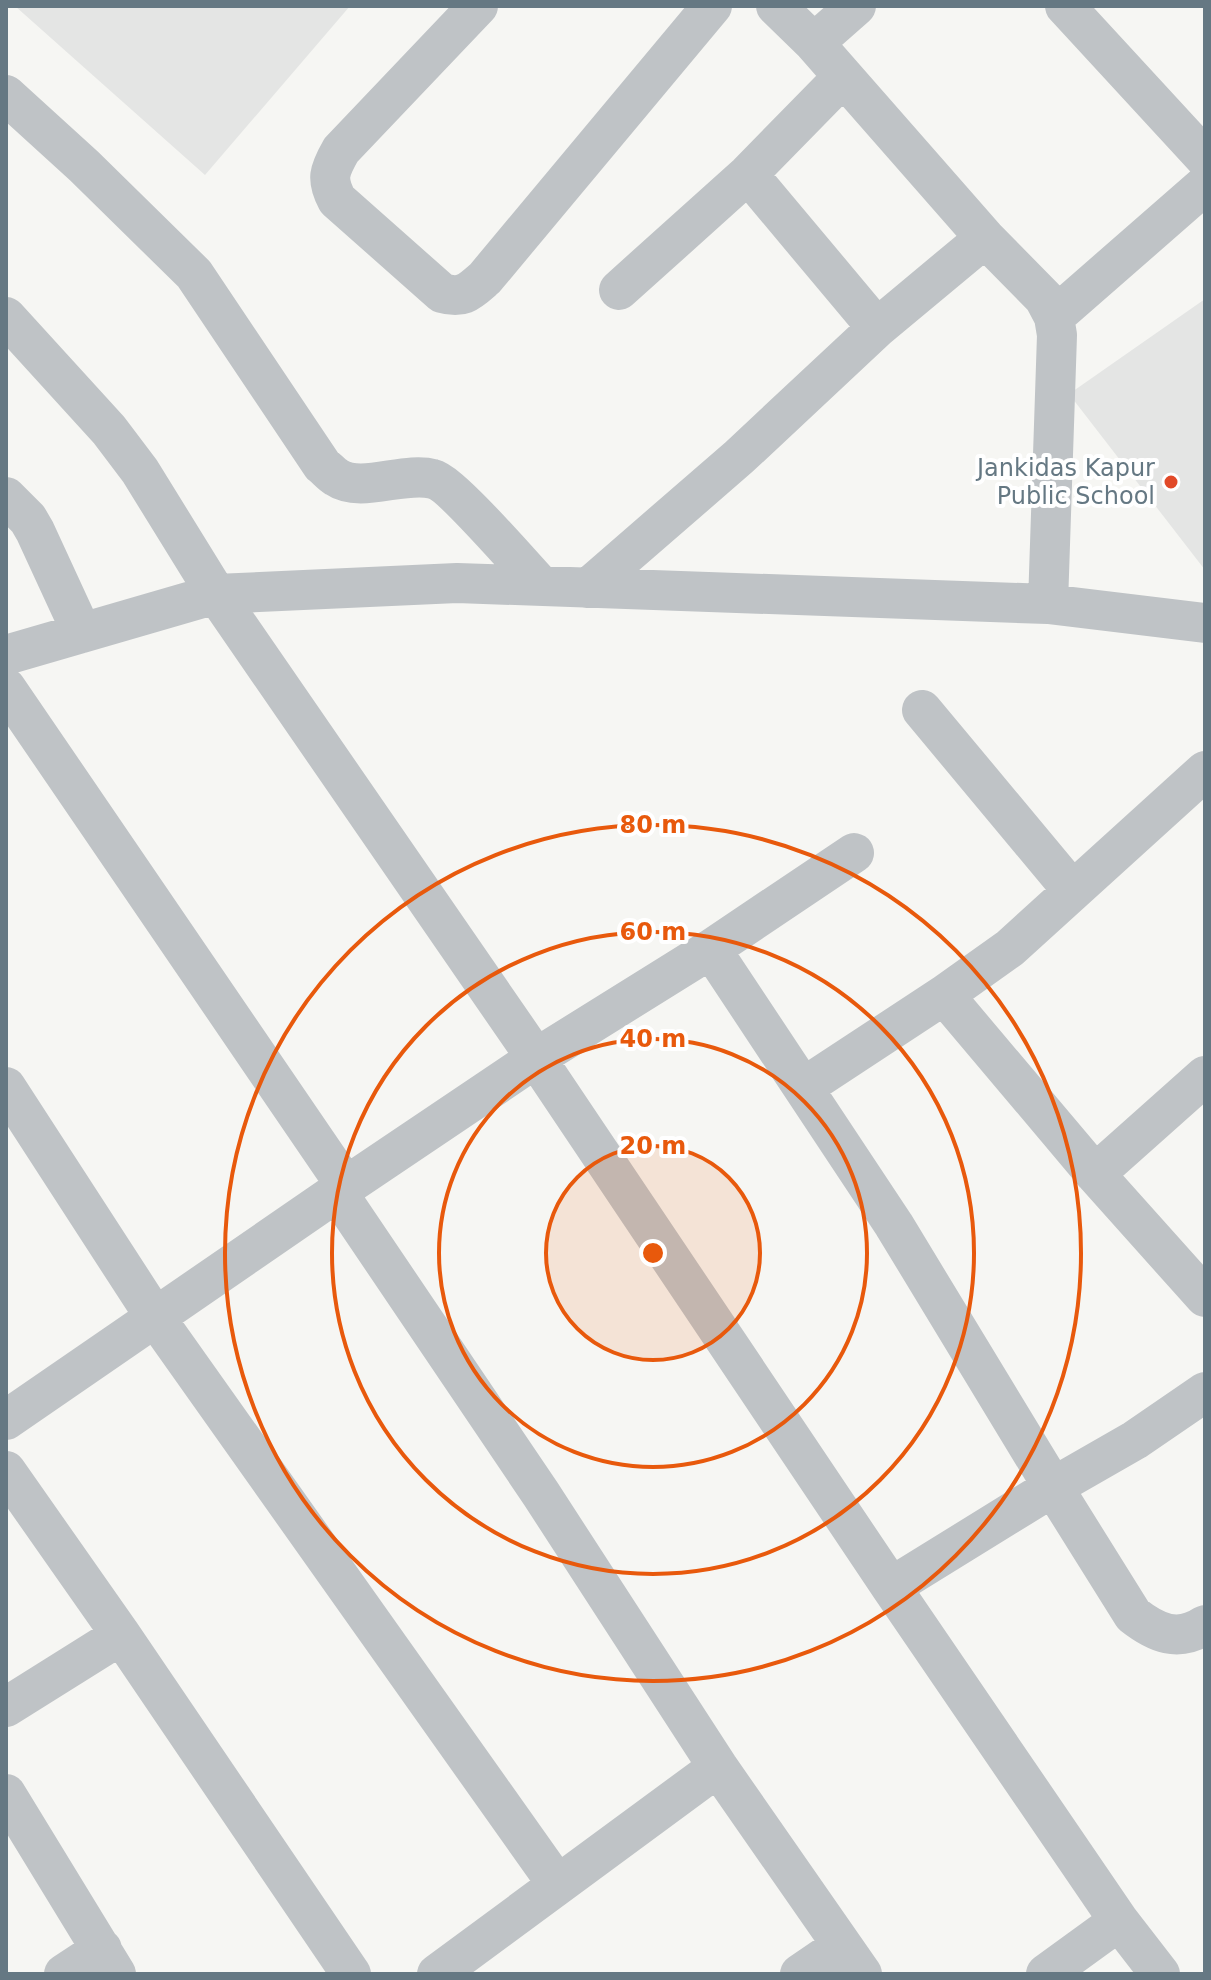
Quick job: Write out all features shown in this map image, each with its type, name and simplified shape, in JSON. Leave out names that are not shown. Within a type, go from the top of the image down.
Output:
[{"type":"street","points":[[478,6],[341,150],[330,169],[330,187],[337,200],[442,293],[454,296],[467,293],[485,278],[712,6]]},
{"type":"street","points":[[776,6],[814,43],[985,238],[1044,298],[1054,317],[1057,335],[1048,604]]},
{"type":"street","points":[[814,43],[856,6]]},
{"type":"street","points":[[1065,6],[1205,158]]},
{"type":"street","points":[[619,290],[748,174],[843,77]]},
{"type":"street","points":[[6,95],[194,274],[322,465],[338,479],[357,484],[411,477],[435,479],[454,493],[541,586]]},
{"type":"street","points":[[748,174],[877,328]]},
{"type":"street","points":[[1054,317],[1205,185]]},
{"type":"street","points":[[588,588],[739,457],[877,328],[985,238]]},
{"type":"street","points":[[6,317],[109,430],[140,471],[216,594],[536,1058],[1119,1921],[1160,1974]]},
{"type":"street","points":[[6,497],[28,519],[35,531],[82,633]]},
{"type":"street","points":[[6,655],[216,594],[457,583],[1048,604],[1205,623]]},
{"type":"street","points":[[6,688],[341,1189],[718,1767],[851,1960],[800,1974]]},
{"type":"street","points":[[922,710],[1072,890]]},
{"type":"street","points":[[804,1087],[1010,948],[1205,771]]},
{"type":"street","points":[[6,1420],[536,1058],[711,949],[854,853]]},
{"type":"street","points":[[711,949],[894,1225],[1133,1615],[1151,1629],[1178,1635],[1205,1625]]},
{"type":"street","points":[[944,995],[1095,1174],[1205,1297]]},
{"type":"street","points":[[1095,1174],[1205,1076]]},
{"type":"street","points":[[6,1087],[17,1130],[155,1317],[557,1884]]},
{"type":"street","points":[[891,1587],[1135,1440],[1205,1392]]},
{"type":"street","points":[[6,1471],[351,1974]]},
{"type":"street","points":[[6,1707],[121,1635]]},
{"type":"street","points":[[437,1974],[718,1767]]},
{"type":"street","points":[[6,1794],[109,1961],[64,1974]]},
{"type":"street","points":[[1046,1974],[1119,1921]]},
{"type":"shaded area","points":[[15,6],[350,6],[205,175]]},
{"type":"shaded area","name":"Jankidas Kapur Public School","points":[[1205,299],[1205,570],[1069,394]]},
{"type":"place","name":"Jankidas Kapur Public School","points":[[1171,482]]}]
